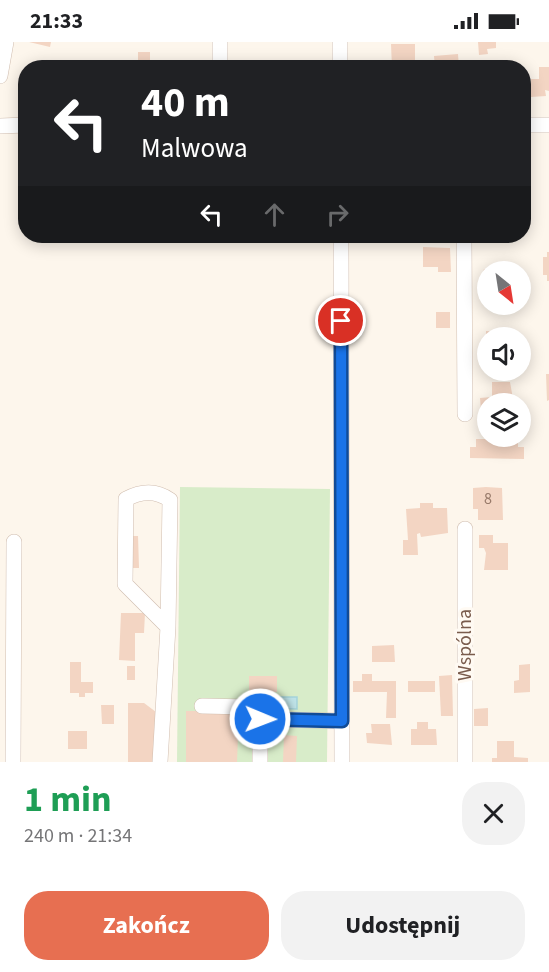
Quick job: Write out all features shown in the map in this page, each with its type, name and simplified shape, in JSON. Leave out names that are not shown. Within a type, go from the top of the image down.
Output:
[{"type":"street","points":[[0,76],[6,42]]},
{"type":"street","points":[[220,42],[220,60]]},
{"type":"street","points":[[340,42],[340,60]]},
{"type":"street","points":[[0,126],[18,125]]},
{"type":"street","points":[[531,125],[549,125]]},
{"type":"street","points":[[341,243],[342,762]]},
{"type":"street","points":[[464,243],[465,414]]},
{"type":"street","points":[[160,762],[168,627],[170,500],[162,494],[139,492],[126,499],[125,584],[168,627]]},
{"type":"street","name":"Wspólna","points":[[465,529],[465,762]]},
{"type":"street","points":[[14,542],[14,762]]},
{"type":"street","points":[[202,706],[248,707],[260,719],[342,721]]},
{"type":"street","points":[[260,719],[260,762]]},
{"type":"green space","points":[[180,487],[330,489],[327,762],[177,762]]},
{"type":"water","points":[[262,697],[297,697],[297,709],[262,708]]},
{"type":"building","points":[[29,42],[51,42],[50,47]]},
{"type":"building","points":[[478,42],[496,42],[496,48],[487,49],[488,54],[479,55]]},
{"type":"building","points":[[391,44],[415,44],[415,60],[392,60]]},
{"type":"building","points":[[138,52],[150,52],[150,60],[138,60]]},
{"type":"building","points":[[458,54],[458,60],[434,60],[434,56]]},
{"type":"building","points":[[539,67],[549,67],[549,91],[545,90],[546,96],[531,97],[531,79],[539,79]]},
{"type":"building","points":[[423,247],[450,248],[451,272],[438,272],[438,267],[423,267]]},
{"type":"building","points":[[547,252],[549,252],[549,281],[547,281],[547,275],[543,275],[543,257],[547,257]]},
{"type":"building","points":[[436,312],[450,312],[450,328],[436,328]]},
{"type":"building","points":[[546,374],[549,374],[549,400],[547,401]]},
{"type":"building","points":[[492,382],[510,382],[512,393],[492,393]]},
{"type":"building","points":[[476,439],[477,447],[524,447],[524,459],[470,458],[470,447],[476,447]]},
{"type":"building","points":[[473,488],[502,488],[503,520],[478,520],[478,509],[473,509]]},
{"type":"building","points":[[420,503],[433,503],[433,508],[447,508],[448,533],[421,537],[420,533],[417,534],[418,555],[403,555],[403,540],[408,540],[406,509],[420,508]]},
{"type":"building","points":[[479,535],[493,535],[493,543],[508,543],[508,570],[484,570],[486,553],[484,548],[479,548]]},
{"type":"building","points":[[128,536],[138,536],[139,568],[129,568]]},
{"type":"building","points":[[121,613],[145,613],[144,633],[135,633],[135,661],[119,660]]},
{"type":"building","points":[[394,645],[395,662],[372,662],[372,646]]},
{"type":"building","points":[[70,662],[81,662],[81,682],[93,682],[93,693],[85,693],[85,697],[79,697],[79,693],[70,693]]},
{"type":"building","points":[[530,664],[530,692],[514,693],[514,681],[519,680],[519,665]]},
{"type":"building","points":[[127,666],[135,666],[135,680],[127,680]]},
{"type":"building","points":[[362,674],[372,674],[372,681],[396,681],[396,718],[386,718],[387,692],[353,692],[353,681],[362,681]]},
{"type":"building","points":[[452,675],[453,716],[441,716],[439,676]]},
{"type":"building","points":[[249,676],[277,676],[277,692],[249,692]]},
{"type":"building","points":[[408,681],[435,681],[435,692],[408,692]]},
{"type":"building","points":[[128,703],[144,703],[156,712],[153,762],[128,762]]},
{"type":"building","points":[[101,705],[114,705],[114,724],[102,724]]},
{"type":"building","points":[[488,708],[488,726],[474,726],[474,709]]},
{"type":"building","points":[[186,711],[239,711],[237,762],[186,762]]},
{"type":"building","points":[[417,722],[428,722],[428,729],[436,729],[437,745],[411,745],[411,729],[417,729]]},
{"type":"building","points":[[371,724],[390,724],[392,745],[367,743],[366,733],[372,733]]},
{"type":"building","points":[[68,731],[87,731],[87,749],[68,749]]},
{"type":"building","points":[[284,735],[297,736],[296,762],[283,762]]},
{"type":"building","points":[[497,741],[514,741],[514,757],[528,758],[528,762],[492,762],[492,758],[497,758]]},
{"type":"route","points":[[260,719],[342,721],[341,321]]}]
